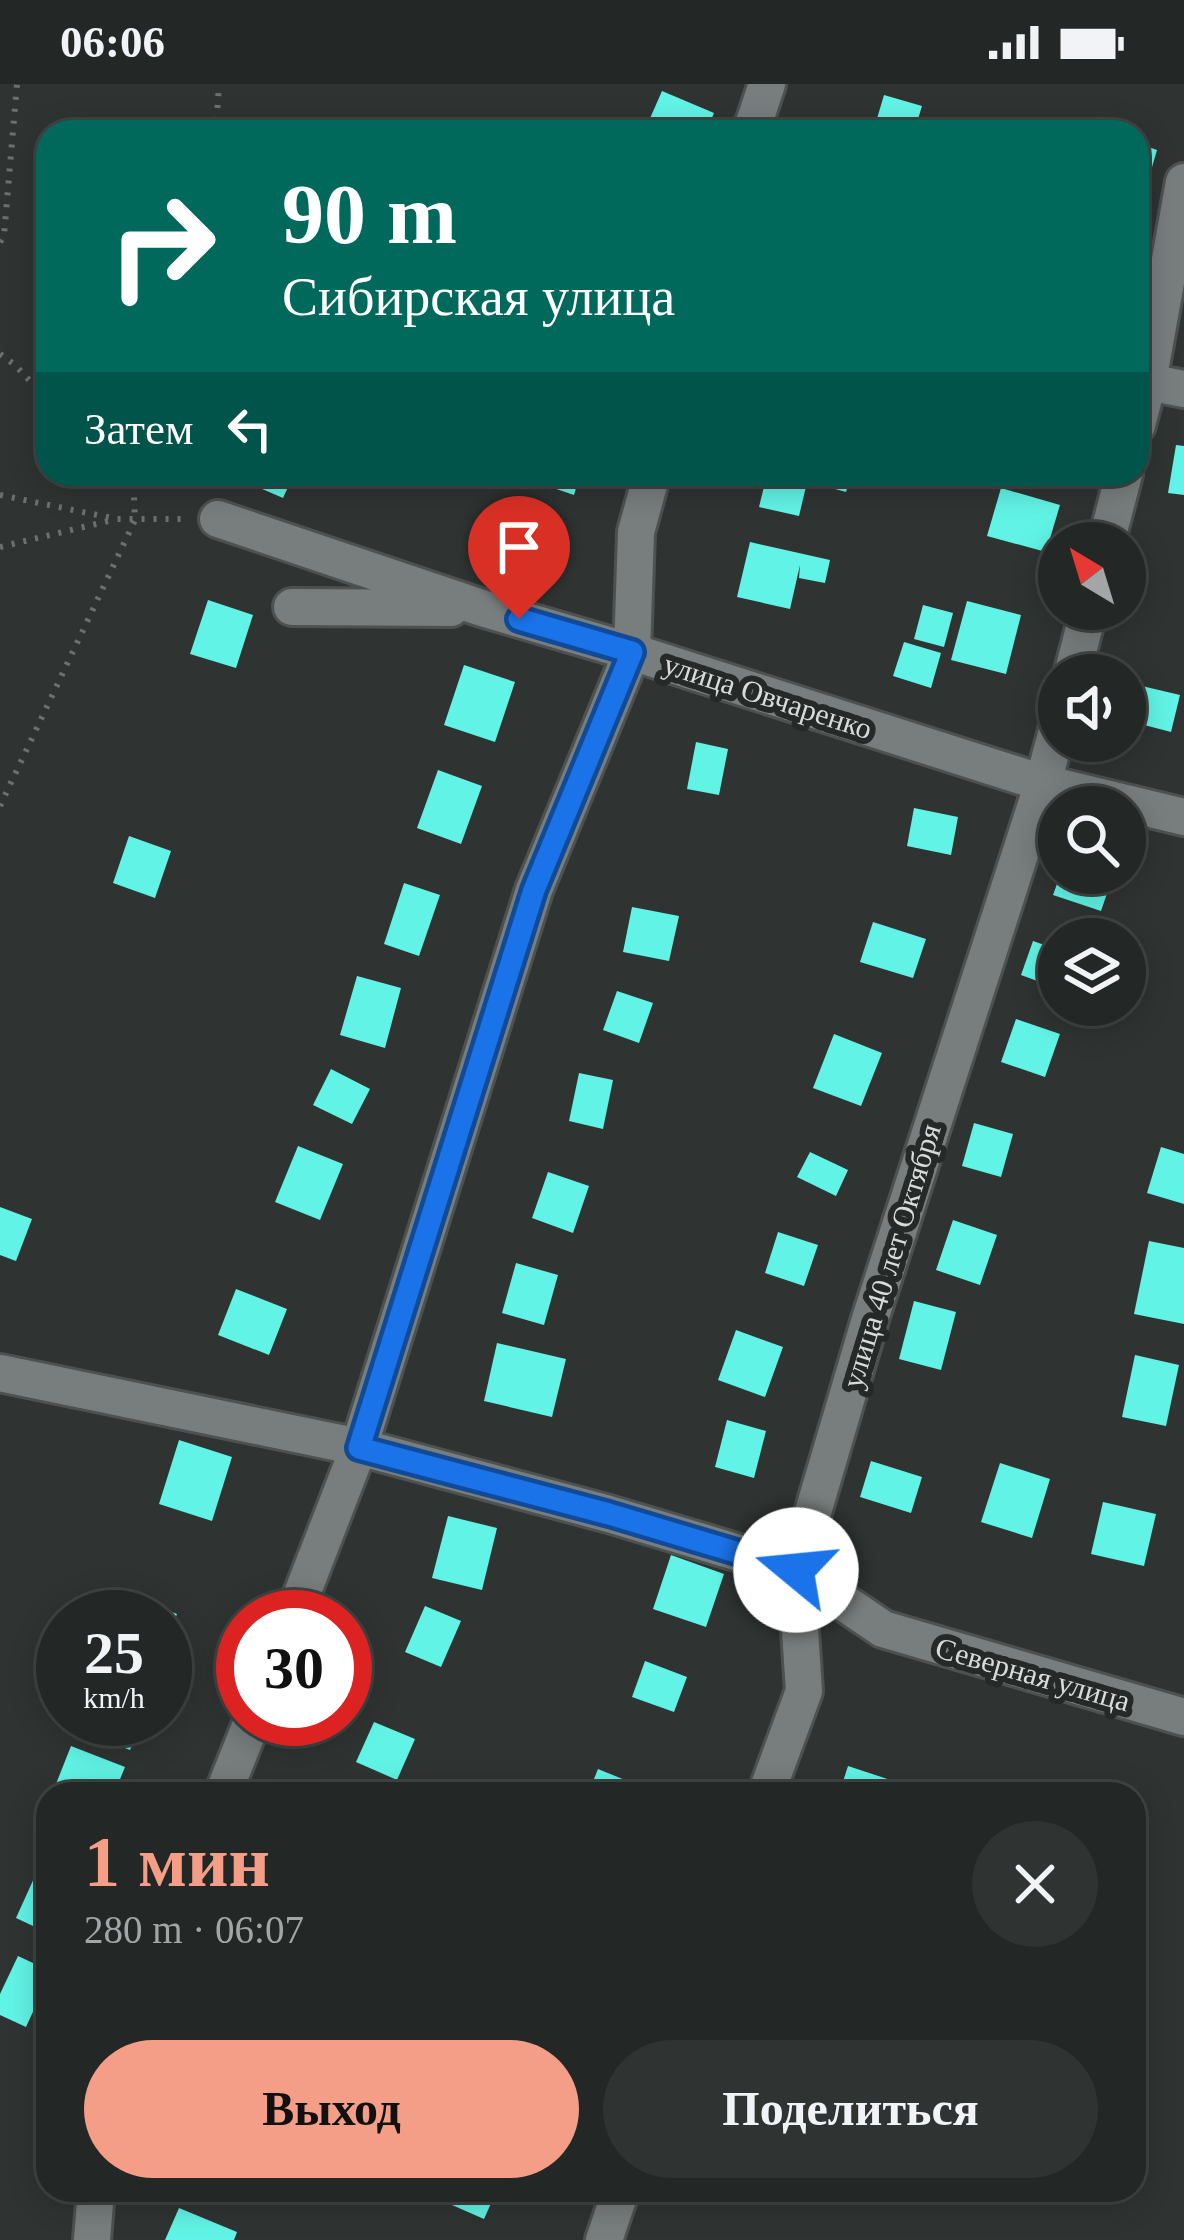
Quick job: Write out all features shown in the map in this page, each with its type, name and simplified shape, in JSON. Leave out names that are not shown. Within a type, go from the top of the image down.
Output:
[{"type":"street","points":[[755,120],[767,84]]},
{"type":"street","points":[[1166,386],[1184,182]]},
{"type":"street","points":[[304,1590],[359,1448],[534,890],[632,652],[636,532],[649,486]]},
{"type":"street","points":[[1111,522],[1121,486]]},
{"type":"street","name":"улица Овчаренко","points":[[218,519],[482,608],[1043,783],[1184,817]]},
{"type":"street","points":[[292,607],[482,608]]},
{"type":"street","name":"улица 40 лет Октября","points":[[770,1782],[804,1691],[796,1570],[870,1318],[1049,762]]},
{"type":"street","name":"Северная улица","points":[[0,1373],[359,1448],[609,1514],[796,1570],[883,1629],[1184,1717]]},
{"type":"street","points":[[228,1782],[242,1746]]},
{"type":"street","points":[[92,2240],[95,2202]]},
{"type":"street","points":[[604,2240],[617,2202]]},
{"type":"path","points":[[0,242],[17,84]]},
{"type":"path","points":[[217,120],[219,84]]},
{"type":"path","points":[[0,354],[36,387]]},
{"type":"path","points":[[0,806],[135,520],[134,486]]},
{"type":"path","points":[[0,495],[117,520],[218,519]]},
{"type":"path","points":[[0,547],[117,520]]},
{"type":"building","points":[[662,91],[714,113],[711,120],[649,120]]},
{"type":"building","points":[[884,95],[922,106],[918,120],[877,120]]},
{"type":"building","points":[[1149,147],[1157,150],[1149,178]]},
{"type":"building","points":[[1176,445],[1184,446],[1184,495],[1168,493]]},
{"type":"building","points":[[255,486],[288,486],[283,498]]},
{"type":"building","points":[[547,486],[577,486],[574,495]]},
{"type":"building","points":[[764,486],[806,486],[799,516],[759,507]]},
{"type":"building","points":[[1001,488],[1060,505],[1055,522],[1038,522],[1038,550],[987,536]]},
{"type":"building","points":[[500,534],[537,544],[532,561],[495,551]]},
{"type":"building","points":[[750,542],[830,560],[825,583],[799,578],[800,565],[790,609],[737,597]]},
{"type":"building","points":[[208,600],[253,615],[236,668],[190,654]]},
{"type":"building","points":[[967,601],[1021,615],[1006,674],[951,660]]},
{"type":"building","points":[[923,605],[953,613],[944,647],[914,639]]},
{"type":"building","points":[[904,642],[941,653],[931,688],[893,676]]},
{"type":"building","points":[[464,665],[515,682],[495,742],[444,725]]},
{"type":"building","points":[[1146,687],[1180,695],[1171,732],[1146,725]]},
{"type":"building","points":[[696,742],[728,749],[719,795],[687,789]]},
{"type":"building","points":[[438,770],[482,786],[461,844],[417,828]]},
{"type":"building","points":[[914,808],[958,817],[951,855],[907,846]]},
{"type":"building","points":[[129,836],[171,851],[155,898],[113,883]]},
{"type":"building","points":[[404,883],[440,895],[419,956],[384,944]]},
{"type":"building","points":[[1053,894],[1107,894],[1101,911]]},
{"type":"building","points":[[632,907],[679,916],[669,961],[623,952]]},
{"type":"building","points":[[873,922],[926,939],[913,978],[860,962]]},
{"type":"building","points":[[1033,941],[1038,943],[1038,981],[1021,975]]},
{"type":"building","points":[[357,976],[401,988],[385,1048],[340,1035]]},
{"type":"building","points":[[617,991],[653,1003],[639,1043],[603,1030]]},
{"type":"building","points":[[1016,1019],[1060,1034],[1045,1077],[1001,1062]]},
{"type":"building","points":[[834,1034],[882,1053],[861,1106],[813,1088]]},
{"type":"building","points":[[331,1069],[370,1089],[352,1124],[313,1105]]},
{"type":"building","points":[[579,1073],[613,1080],[603,1129],[569,1121]]},
{"type":"building","points":[[974,1123],[1013,1134],[1001,1177],[962,1166]]},
{"type":"building","points":[[298,1146],[343,1164],[320,1220],[275,1202]]},
{"type":"building","points":[[1161,1147],[1184,1154],[1184,1204],[1147,1193]]},
{"type":"building","points":[[810,1152],[848,1170],[836,1196],[797,1177]]},
{"type":"building","points":[[548,1172],[589,1186],[573,1233],[532,1218]]},
{"type":"building","points":[[0,1207],[32,1219],[16,1261],[0,1255]]},
{"type":"building","points":[[953,1220],[997,1235],[980,1285],[936,1270]]},
{"type":"building","points":[[778,1232],[818,1245],[804,1286],[765,1273]]},
{"type":"building","points":[[1149,1241],[1184,1248],[1184,1324],[1134,1314]]},
{"type":"building","points":[[516,1263],[558,1275],[544,1325],[502,1313]]},
{"type":"building","points":[[236,1289],[287,1309],[269,1355],[218,1335]]},
{"type":"building","points":[[914,1301],[956,1312],[941,1370],[899,1359]]},
{"type":"building","points":[[736,1330],[783,1347],[765,1397],[718,1380]]},
{"type":"building","points":[[497,1343],[566,1359],[552,1417],[484,1401]]},
{"type":"building","points":[[1135,1355],[1179,1365],[1166,1426],[1122,1417]]},
{"type":"building","points":[[727,1420],[766,1431],[754,1478],[715,1467]]},
{"type":"building","points":[[179,1440],[232,1457],[212,1521],[159,1504]]},
{"type":"building","points":[[871,1461],[922,1477],[911,1513],[860,1497]]},
{"type":"building","points":[[1000,1463],[1050,1479],[1032,1538],[981,1522]]},
{"type":"building","points":[[1103,1502],[1156,1514],[1144,1566],[1091,1554]]},
{"type":"building","points":[[448,1516],[497,1528],[482,1590],[432,1578]]},
{"type":"building","points":[[671,1555],[724,1574],[706,1627],[653,1609]]},
{"type":"building","points":[[425,1606],[461,1621],[441,1667],[405,1652]]},
{"type":"building","points":[[645,1661],[687,1677],[674,1712],[632,1697]]},
{"type":"building","points":[[374,1722],[415,1739],[397,1780],[356,1762],[363,1746],[372,1746]]},
{"type":"building","points":[[71,1746],[125,1767],[119,1782],[57,1782]]},
{"type":"building","points":[[848,1766],[897,1782],[843,1782]]},
{"type":"building","points":[[598,1769],[630,1782],[593,1782]]},
{"type":"building","points":[[36,1874],[36,1927],[16,1918]]},
{"type":"building","points":[[18,1956],[36,1964],[36,2005],[26,2027],[0,2015],[0,1994]]},
{"type":"building","points":[[445,2202],[492,2202],[484,2219]]},
{"type":"building","points":[[179,2208],[237,2232],[234,2240],[165,2240]]},
{"type":"route","points":[[519,619],[632,652],[534,890],[359,1448],[609,1514],[796,1570]]}]
